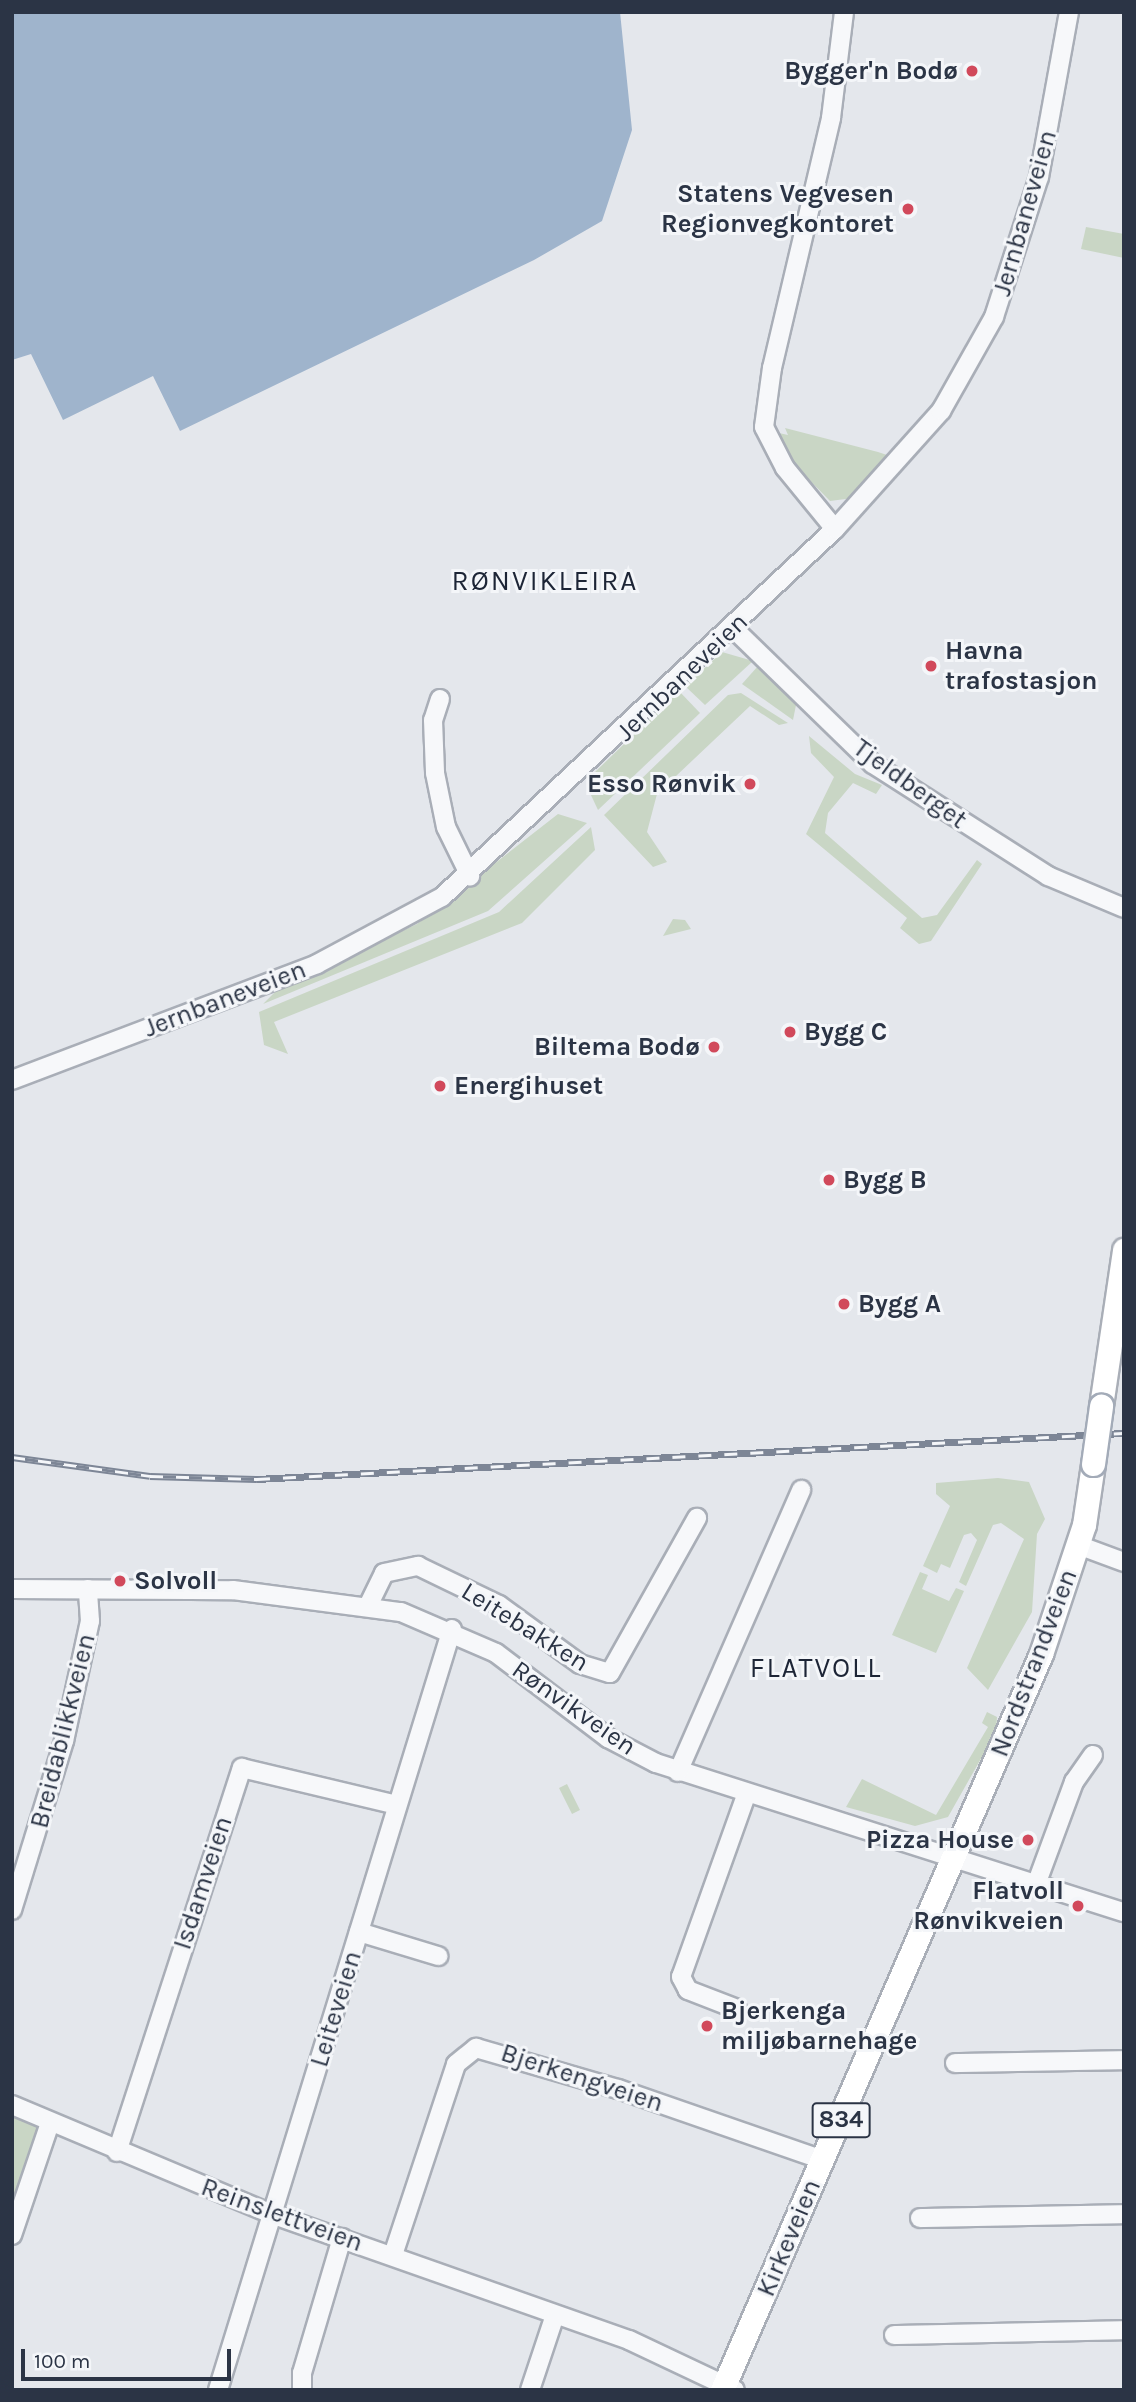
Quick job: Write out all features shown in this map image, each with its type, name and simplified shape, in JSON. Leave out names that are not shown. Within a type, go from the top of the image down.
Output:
[{"type":"main road","name":"Nordstrandveien","points":[[957,1856],[1079,1545],[1124,1250]]},
{"type":"main road","name":"Kirkeveien","points":[[727,2388],[823,2160],[957,1856]]},
{"type":"street","points":[[835,528],[785,468],[764,427],[772,368],[831,118],[844,12]]},
{"type":"street","name":"Jernbaneveien","points":[[12,1080],[329,959],[379,936],[470,876],[835,528],[941,411],[994,317],[1039,177],[1069,12]]},
{"type":"street","name":"Tjeldberget","points":[[733,628],[873,764],[1048,876],[1120,904]]},
{"type":"street","points":[[440,699],[433,720],[435,773],[446,827],[470,876]]},
{"type":"street","points":[[678,1772],[801,1490]]},
{"type":"street","name":"Leitebakken","points":[[369,1604],[384,1573],[418,1566],[499,1605],[580,1664],[610,1673],[697,1518]]},
{"type":"street","points":[[1079,1545],[1124,1562]]},
{"type":"street","name":"Rønvikveien","points":[[12,1589],[233,1590],[369,1604],[452,1629],[496,1653],[608,1738],[678,1772],[746,1795],[957,1856],[1124,1912]]},
{"type":"street","name":"Breidablikkveien","points":[[12,1910],[64,1741],[90,1621],[88,1589]]},
{"type":"street","name":"Leiteveien","points":[[218,2390],[452,1629]]},
{"type":"street","points":[[1037,1882],[1073,1782],[1093,1755]]},
{"type":"street","name":"Isdamveien","points":[[117,2152],[242,1768],[397,1805]]},
{"type":"street","points":[[737,2009],[688,1990],[681,1977],[746,1795]]},
{"type":"street","points":[[359,1932],[438,1956]]},
{"type":"street","name":"Bjerkengveien","points":[[393,2255],[456,2064],[476,2048],[618,2089],[823,2160]]},
{"type":"street","points":[[955,2063],[1124,2060]]},
{"type":"street","name":"Reinslettveien","points":[[12,2105],[49,2126],[274,2214],[555,2315],[727,2388]]},
{"type":"street","points":[[12,2235],[49,2126]]},
{"type":"street","points":[[920,2218],[1124,2214]]},
{"type":"street","points":[[302,2390],[302,2373],[342,2238]]},
{"type":"street","points":[[530,2390],[555,2315]]},
{"type":"street","points":[[894,2336],[1124,2330]]},
{"type":"green space","points":[[1086,227],[1124,234],[1124,258],[1081,249]]},
{"type":"green space","points":[[785,428],[896,458],[853,498],[830,501],[787,457],[774,432],[788,435]]},
{"type":"green space","points":[[722,652],[753,661],[705,705],[685,686]]},
{"type":"green space","points":[[758,666],[796,705],[793,720],[742,684]]},
{"type":"green space","points":[[679,691],[700,713],[598,810],[590,793],[594,773]]},
{"type":"green space","points":[[741,693],[788,723],[779,725],[750,706],[657,794],[647,832],[667,862],[653,867],[604,815],[728,695]]},
{"type":"green space","points":[[809,736],[855,774],[882,785],[876,794],[853,783],[828,813],[825,833],[922,918],[937,915],[977,860],[982,864],[931,941],[919,944],[900,928],[907,918],[806,834],[834,777],[811,753]]},
{"type":"green space","points":[[558,814],[587,823],[488,911],[263,1004],[276,991],[417,924]]},
{"type":"green space","points":[[591,827],[595,850],[522,923],[274,1022],[288,1054],[264,1045],[259,1012],[499,912]]},
{"type":"green space","points":[[673,919],[685,920],[691,929],[663,936]]},
{"type":"green space","points":[[998,1478],[1029,1482],[1045,1519],[1037,1534],[1032,1612],[988,1690],[967,1668],[1024,1539],[1001,1523],[993,1525],[966,1586],[959,1582],[977,1540],[971,1533],[964,1535],[950,1568],[941,1564],[937,1573],[923,1566],[950,1506],[936,1494],[936,1483]]},
{"type":"green space","points":[[920,1572],[928,1575],[922,1589],[949,1601],[956,1588],[964,1591],[936,1653],[892,1635]]},
{"type":"green space","points":[[987,1712],[997,1717],[996,1732],[948,1817],[915,1826],[846,1807],[862,1779],[936,1815],[988,1727],[982,1723]]},
{"type":"green space","points":[[567,1784],[580,1810],[572,1814],[559,1788]]},
{"type":"green space","points":[[12,2112],[43,2128],[12,2216]]},
{"type":"water","points":[[12,12],[620,12],[632,130],[602,221],[534,260],[180,431],[153,376],[63,420],[31,354],[12,360]]},
{"type":"railway","points":[[12,1457],[150,1476],[257,1479],[1124,1433]]},
{"type":"place","name":"Bygger'n Bodø","points":[[972,71]]},
{"type":"place","name":"Statens Vegvesen Regionvegkontoret","points":[[908,209]]},
{"type":"place","name":"Havna trafostasjon","points":[[931,666]]},
{"type":"place","name":"Esso Rønvik","points":[[750,784]]},
{"type":"place","name":"Bygg C","points":[[790,1032]]},
{"type":"place","name":"Biltema Bodø","points":[[714,1047]]},
{"type":"place","name":"Energihuset","points":[[440,1086]]},
{"type":"place","name":"Bygg B","points":[[829,1180]]},
{"type":"place","name":"Bygg A","points":[[844,1304]]},
{"type":"place","name":"Solvoll","points":[[120,1581]]},
{"type":"place","name":"Pizza House","points":[[1028,1840]]},
{"type":"place","name":"Flatvoll Rønvikveien","points":[[1078,1906]]},
{"type":"place","name":"Bjerkenga miljøbarnehage","points":[[707,2026]]},
{"type":"district","name":"RØNVIKLEIRA","points":[[545,581]]},
{"type":"district","name":"FLATVOLL","points":[[816,1668]]}]
